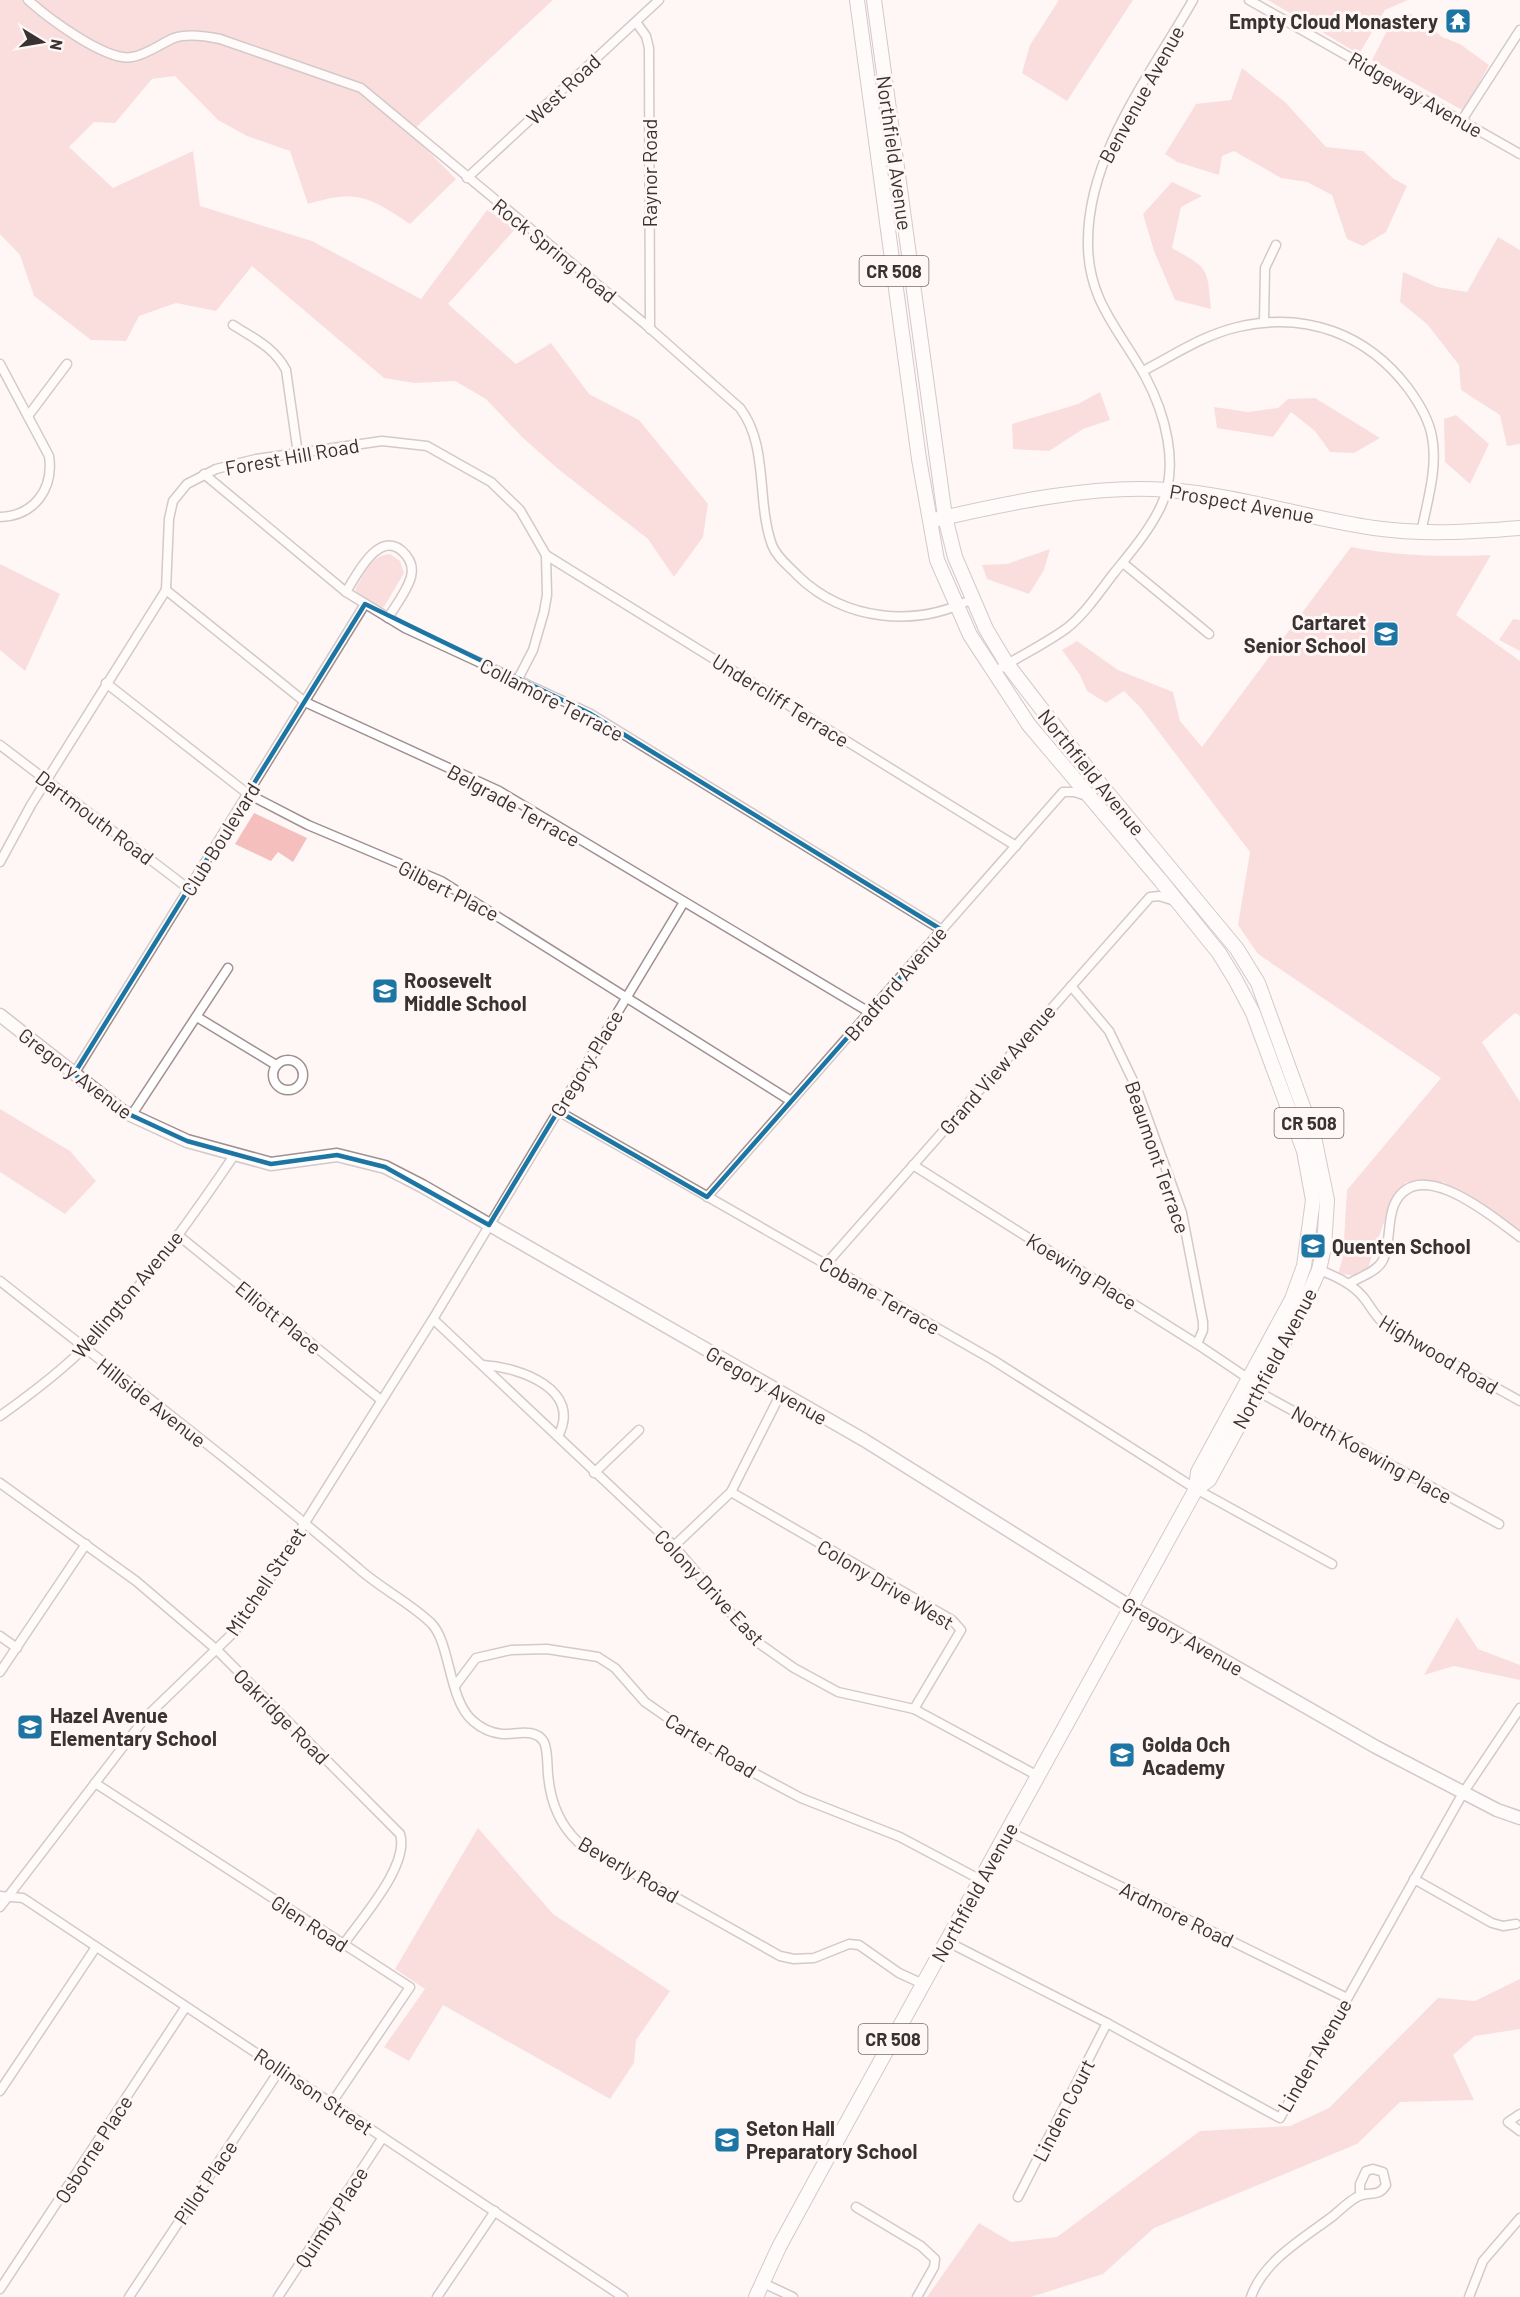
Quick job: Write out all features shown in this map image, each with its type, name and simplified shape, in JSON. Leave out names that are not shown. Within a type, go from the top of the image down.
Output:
[{"type":"main road","name":"Northfield Avenue","points":[[756,2297],[779,2247],[1196,1489],[1209,1480],[1292,1299],[1304,1266],[1313,1200],[1304,1151],[1253,1013],[1219,954],[1161,881],[1029,725],[993,673],[956,607],[937,560],[928,521],[857,0]]},
{"type":"main road","name":"Northfield Avenue","points":[[874,0],[945,517],[955,557],[986,629],[1007,664],[1087,768],[1237,949],[1258,983],[1272,1017],[1314,1137],[1324,1176],[1326,1224],[1319,1270],[1299,1315],[1254,1384]]},
{"type":"main road","points":[[865,64],[882,62]]},
{"type":"main road","name":"Prospect Avenue","points":[[928,521],[1027,501],[1122,489],[1166,490],[1212,495],[1371,527],[1421,532],[1520,528]]},
{"type":"main road","points":[[1075,778],[1087,768]]},
{"type":"main road","points":[[1161,881],[1173,873]]},
{"type":"main road","name":"Gregory Avenue","points":[[0,1015],[131,1116],[187,1141],[271,1164],[338,1155],[385,1167],[864,1440],[1131,1607],[1463,1793],[1497,1810],[1520,1818]]},
{"type":"street","name":"Rock Spring Road","points":[[28,0],[53,22],[113,56],[132,57],[176,38],[200,35],[220,39],[361,88],[650,329],[740,408],[750,420],[772,546],[779,557],[809,587],[838,604],[869,615],[934,612],[956,607],[972,599]]},
{"type":"street","name":"West Road","points":[[467,178],[659,0]]},
{"type":"street","name":"Benvenue Avenue","points":[[993,673],[1068,627],[1123,563],[1155,517],[1166,490],[1169,466],[1165,426],[1160,406],[1143,371],[1109,321],[1093,285],[1088,243],[1090,205],[1106,153],[1193,0]]},
{"type":"street","name":"Ridgeway Avenue","points":[[1249,0],[1520,154]]},
{"type":"street","name":"Raynor Road","points":[[636,22],[646,36],[649,48],[650,329]]},
{"type":"street","points":[[1462,120],[1520,30]]},
{"type":"street","points":[[1264,322],[1265,268],[1276,244]]},
{"type":"street","points":[[1143,371],[1216,333],[1264,322],[1306,325],[1356,340],[1380,356],[1416,398],[1429,424],[1434,452],[1421,532]]},
{"type":"street","points":[[233,326],[268,346],[283,364],[298,454]]},
{"type":"street","points":[[0,364],[49,456],[50,466],[47,486],[36,503],[19,514],[0,517]]},
{"type":"street","points":[[28,416],[67,364]]},
{"type":"street","name":"Forest Hill Road","points":[[166,590],[169,519],[173,501],[187,484],[204,474],[230,465],[381,441],[427,446],[490,482],[510,499],[520,510],[546,555],[547,595],[544,612],[533,651],[518,679]]},
{"type":"street","name":"Collamore Terrace","points":[[204,474],[346,592],[365,604],[388,618],[590,713],[942,930]]},
{"type":"street","points":[[346,592],[375,550],[389,546],[403,552],[411,564],[411,579],[388,618]]},
{"type":"street","name":"Undercliff Terrace","points":[[546,555],[1016,846]]},
{"type":"street","points":[[1123,563],[1209,634]]},
{"type":"street","points":[[0,862],[46,780],[166,590]]},
{"type":"street","name":"Belgrade Terrace","points":[[166,590],[305,702],[499,791],[869,1012]]},
{"type":"street","name":"Club Boulevard","points":[[74,1074],[365,604]]},
{"type":"street","name":"Gilbert Place","points":[[106,683],[248,794],[308,825],[441,881],[791,1101]]},
{"type":"street","name":"Dartmouth Road","points":[[0,746],[189,889]]},
{"type":"street","name":"Bradford Avenue","points":[[707,1197],[1063,792],[1074,792],[1092,798]]},
{"type":"street","name":"Grand View Avenue","points":[[826,1264],[1150,897],[1159,896],[1178,902]]},
{"type":"street","name":"Gregory Place","points":[[489,1225],[684,902]]},
{"type":"street","points":[[131,1116],[228,968]]},
{"type":"street","name":"Beaumont Terrace","points":[[1071,986],[1109,1031],[1137,1089],[1182,1213],[1203,1322],[1203,1330],[1197,1344]]},
{"type":"street","points":[[197,1017],[276,1065]]},
{"type":"street","name":"Cobane Terrace","points":[[558,1111],[993,1360],[1196,1489],[1332,1564]]},
{"type":"street","name":"Wellington Avenue","points":[[0,1416],[60,1370],[84,1348],[178,1235],[235,1154]]},
{"type":"street","name":"Koewing Place","points":[[913,1165],[1197,1344],[1254,1384]]},
{"type":"street","points":[[1350,1283],[1374,1270],[1383,1261],[1395,1203],[1407,1189],[1416,1185],[1426,1185],[1451,1192],[1474,1204],[1520,1237]]},
{"type":"street","name":"Mitchell Street","points":[[0,1906],[4,1896],[145,1719],[217,1650],[246,1616],[433,1319],[489,1225]]},
{"type":"street","name":"Elliott Place","points":[[178,1235],[381,1400]]},
{"type":"street","name":"Highwood Road","points":[[1304,1266],[1350,1283],[1365,1300],[1373,1314],[1387,1327],[1520,1401]]},
{"type":"street","name":"Hillside Avenue","points":[[0,1281],[305,1522]]},
{"type":"street","name":"Colony Drive East","points":[[433,1319],[674,1546],[753,1639],[794,1668],[838,1692],[914,1709],[1038,1776]]},
{"type":"street","points":[[483,1365],[503,1366],[554,1391],[564,1404],[566,1422],[558,1436]]},
{"type":"street","name":"North Koewing Place","points":[[1254,1384],[1266,1396],[1499,1524]]},
{"type":"street","points":[[674,1546],[731,1492],[781,1393]]},
{"type":"street","points":[[594,1473],[639,1430]]},
{"type":"street","name":"Oakridge Road","points":[[0,1484],[136,1581],[217,1650],[400,1834],[403,1843],[401,1856],[344,1945]]},
{"type":"street","name":"Colony Drive West","points":[[731,1492],[952,1620],[961,1630],[914,1709]]},
{"type":"street","name":"Beverly Road","points":[[305,1522],[376,1584],[430,1622],[439,1632],[455,1686],[470,1719],[483,1729],[502,1734],[525,1732],[537,1735],[544,1742],[549,1788],[561,1824],[578,1842],[780,1956],[803,1960],[825,1955],[849,1944],[859,1945],[868,1949],[899,1973],[923,1984]]},
{"type":"street","points":[[0,1672],[86,1544]]},
{"type":"street","points":[[0,1636],[17,1648]]},
{"type":"street","name":"Carter Road","points":[[455,1686],[476,1658],[511,1650],[547,1649],[598,1657],[615,1668],[645,1702],[724,1757],[801,1798],[900,1837],[981,1880]]},
{"type":"street","name":"Linden Avenue","points":[[948,1942],[1107,2023],[1280,2118],[1463,1793],[1520,1708]]},
{"type":"street","name":"Glen Road","points":[[95,1783],[410,1987],[333,2102]]},
{"type":"street","name":"Ardmore Road","points":[[1008,1831],[1347,1998]]},
{"type":"street","points":[[1414,1879],[1492,1923],[1503,1926],[1516,1924]]},
{"type":"street","name":"Rollinson Street","points":[[4,1896],[23,1898],[185,2008],[333,2102],[622,2297]]},
{"type":"street","points":[[0,2091],[96,1947]]},
{"type":"street","name":"Osborne Place","points":[[0,2289],[185,2008]]},
{"type":"street","name":"Linden Court","points":[[1018,2197],[1107,2023]]},
{"type":"street","name":"Pillot Place","points":[[129,2297],[281,2068]]},
{"type":"street","points":[[1520,2114],[1508,2122],[1520,2132]]},
{"type":"street","name":"Quimby Place","points":[[278,2297],[383,2137]]},
{"type":"street","points":[[1251,2297],[1264,2273],[1277,2260],[1360,2195]]},
{"type":"street","points":[[856,2207],[921,2247],[935,2259],[934,2267],[917,2297]]},
{"type":"street","points":[[437,2297],[495,2211]]},
{"type":"street","points":[[1469,2297],[1483,2261],[1520,2218]]},
{"type":"street","points":[[763,2283],[794,2297]]},
{"type":"highlighted area","points":[[365,604],[589,713],[942,930],[707,1197],[558,1111],[489,1225],[385,1167],[337,1155],[271,1164],[187,1141],[122,1111],[74,1074]]},
{"type":"shaded area","points":[[0,0],[553,0],[410,133],[456,179],[410,224],[384,207],[362,198],[339,197],[308,204],[290,151],[247,136],[218,120],[175,76],[152,79],[115,123],[94,122],[69,147],[113,188],[193,151],[200,206],[312,241],[421,299],[487,210],[516,228],[448,304],[516,364],[551,343],[589,394],[639,420],[708,504],[703,537],[674,577],[648,539],[558,469],[522,437],[486,399],[455,381],[414,383],[384,378],[252,266],[216,311],[176,303],[139,316],[126,341],[91,340],[34,296],[20,255],[0,234]]},
{"type":"shaded area","points":[[1059,0],[1133,0],[1067,101],[1022,73],[1030,45]]},
{"type":"shaded area","points":[[1268,0],[1408,0],[1385,10],[1359,54]]},
{"type":"shaded area","points":[[1408,13],[1423,20],[1442,37],[1460,44],[1489,65],[1464,111],[1372,60],[1392,21]]},
{"type":"shaded area","points":[[1242,68],[1285,102],[1326,147],[1363,151],[1394,179],[1407,186],[1386,232],[1363,246],[1347,239],[1332,195],[1307,182],[1281,178],[1234,151],[1222,156],[1219,175],[1177,162],[1165,154],[1196,104],[1231,100]]},
{"type":"shaded area","points":[[1172,182],[1202,196],[1181,207],[1172,248],[1193,260],[1204,270],[1207,276],[1211,309],[1175,300],[1154,251],[1143,214]]},
{"type":"shaded area","points":[[1498,237],[1520,250],[1520,444],[1507,446],[1500,415],[1461,390],[1459,365],[1427,324],[1400,302],[1403,272],[1437,287],[1467,292]]},
{"type":"shaded area","points":[[1100,392],[1110,420],[1083,429],[1049,451],[1013,449],[1012,424],[1078,404]]},
{"type":"shaded area","points":[[1315,398],[1380,438],[1354,453],[1330,452],[1315,431],[1291,412],[1273,437],[1217,428],[1214,407],[1248,412],[1278,408],[1288,399]]},
{"type":"shaded area","points":[[1456,415],[1489,444],[1470,484],[1445,462],[1444,419]]},
{"type":"shaded area","points":[[1351,547],[1421,555],[1491,555],[1456,615],[1520,661],[1520,1016],[1515,1013],[1482,1042],[1520,1102],[1520,1241],[1444,1182],[1406,1182],[1394,1194],[1365,1276],[1338,1274],[1343,1257],[1347,1190],[1441,1078],[1258,954],[1238,925],[1250,852],[1140,707],[1124,691],[1106,703],[1087,691],[1080,675],[1062,650],[1077,641],[1118,670],[1173,692],[1180,721],[1202,747]]},
{"type":"shaded area","points":[[1050,549],[1044,570],[1029,594],[987,579],[982,565],[1007,564]]},
{"type":"shaded area","points":[[390,554],[400,561],[404,573],[384,607],[381,608],[356,592],[355,589],[373,562],[383,555]]},
{"type":"shaded area","points":[[0,564],[60,594],[25,671],[0,650]]},
{"type":"shaded area","points":[[1513,619],[1520,620],[1520,651],[1499,640]]},
{"type":"shaded area","points":[[254,813],[307,838],[293,862],[278,852],[271,861],[235,844]]},
{"type":"shaded area","points":[[0,1109],[70,1151],[96,1181],[65,1214],[0,1172]]},
{"type":"shaded area","points":[[1457,1617],[1478,1649],[1520,1665],[1520,1680],[1454,1666],[1424,1675]]},
{"type":"shaded area","points":[[478,1828],[553,1914],[670,1991],[636,2040],[634,2063],[610,2099],[443,2005],[409,2061],[384,2047],[425,1989],[395,1969]]},
{"type":"shaded area","points":[[1520,1979],[1520,2029],[1475,2036],[1453,2055],[1474,2100],[1400,2102],[1357,2144],[1154,2228],[1103,2274],[1031,2297],[927,2297],[979,2223],[1011,2242],[1057,2237],[1200,2131],[1290,2126],[1329,2108],[1438,1998],[1475,2001]]},
{"type":"place","name":"Empty Cloud Monastery","points":[[1458,21]]},
{"type":"place","name":"Cartaret Senior School","points":[[1386,634]]},
{"type":"place","name":"Roosevelt Middle School","points":[[385,991]]},
{"type":"place","name":"Quenten School","points":[[1313,1246]]},
{"type":"place","name":"Hazel Avenue Elementary School","points":[[30,1727]]},
{"type":"place","name":"Golda Och Academy","points":[[1122,1755]]},
{"type":"place","name":"Seton Hall Preparatory School","points":[[727,2140]]}]
